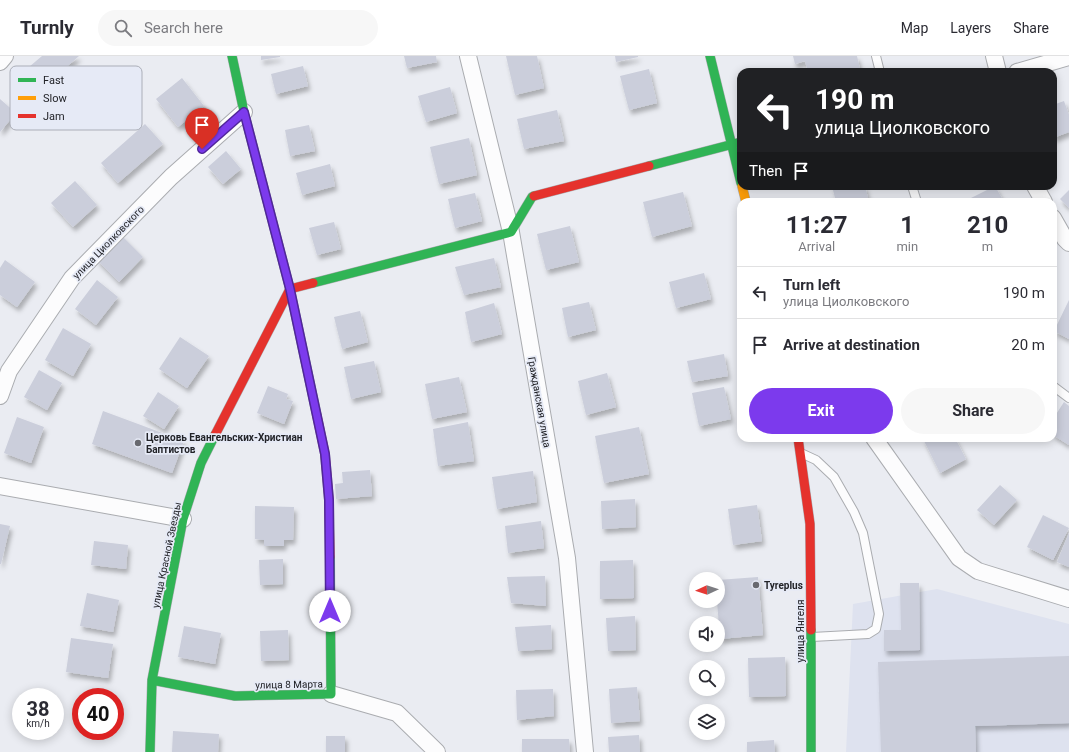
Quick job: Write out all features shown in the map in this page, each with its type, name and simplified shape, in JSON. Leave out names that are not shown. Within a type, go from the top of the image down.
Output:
[{"type":"street","points":[[0,62],[5,56]]},
{"type":"street","name":"улица 8 Марта","points":[[152,680],[235,696],[332,694],[329,500],[325,454],[290,289],[244,112],[232,56]]},
{"type":"street","name":"Гражданская улица","points":[[468,56],[511,232],[567,558],[585,752]]},
{"type":"street","points":[[290,289],[511,232],[532,197],[736,143],[710,56]]},
{"type":"street","points":[[994,56],[997,68]]},
{"type":"street","points":[[1031,68],[1069,57]]},
{"type":"street","name":"улица Циолковского","points":[[0,396],[9,371],[72,278],[171,177],[244,112]]},
{"type":"street","points":[[1057,226],[1064,239],[1069,242]]},
{"type":"street","name":"улица Красной Звезды","points":[[150,752],[152,680],[183,519],[201,463],[290,289]]},
{"type":"street","name":"улица Янгеля","points":[[799,442],[810,524],[811,752]]},
{"type":"street","points":[[877,442],[959,558],[978,572],[1069,599]]},
{"type":"street","points":[[0,486],[183,519]]},
{"type":"street","points":[[332,694],[397,712],[437,752]]},
{"type":"lane","points":[[876,56],[879,68]]},
{"type":"lane","points":[[1057,389],[1069,398]]},
{"type":"lane","points":[[801,453],[816,460],[834,477],[854,512],[863,533],[879,614],[876,629],[868,634],[811,637]]},
{"type":"shaded area","points":[[937,589],[1069,624],[1069,752],[846,752],[853,604]]},
{"type":"building","points":[[42,56],[79,56],[68,66],[30,66]]},
{"type":"building","points":[[261,56],[280,56],[280,57],[261,60]]},
{"type":"building","points":[[404,56],[436,56],[437,62],[407,68]]},
{"type":"building","points":[[506,56],[537,56],[544,88],[515,95]]},
{"type":"building","points":[[615,56],[638,56],[638,57],[616,62]]},
{"type":"building","points":[[793,56],[857,56],[860,68],[807,68],[805,61],[795,64]]},
{"type":"building","points":[[303,66],[308,86],[276,94],[271,74]]},
{"type":"building","points":[[649,69],[657,103],[629,110],[620,76]]},
{"type":"building","points":[[182,78],[204,106],[178,127],[156,99]]},
{"type":"building","points":[[450,87],[457,113],[426,122],[418,96]]},
{"type":"building","points":[[0,99],[10,108],[10,120],[0,132]]},
{"type":"building","points":[[1064,101],[1069,115],[1069,132],[1057,136],[1057,104]]},
{"type":"building","points":[[557,110],[564,141],[524,149],[517,119]]},
{"type":"building","points":[[145,124],[163,144],[118,183],[101,163],[138,130],[142,130],[142,127]]},
{"type":"building","points":[[309,125],[315,151],[290,156],[285,130]]},
{"type":"building","points":[[469,138],[477,175],[439,184],[430,147]]},
{"type":"building","points":[[226,151],[241,169],[223,184],[208,167]]},
{"type":"building","points":[[330,164],[335,186],[302,195],[296,173]]},
{"type":"building","points":[[75,181],[97,205],[73,227],[51,203]]},
{"type":"building","points":[[833,190],[866,190],[868,198],[835,198]]},
{"type":"building","points":[[987,190],[997,190],[1002,198],[971,198]]},
{"type":"building","points":[[1069,190],[1069,208],[1060,199]]},
{"type":"building","points":[[683,192],[692,226],[652,237],[643,202]]},
{"type":"building","points":[[475,193],[482,221],[455,228],[448,199]]},
{"type":"building","points":[[334,222],[341,249],[317,255],[309,228]]},
{"type":"building","points":[[570,226],[579,262],[546,270],[537,234]]},
{"type":"building","points":[[120,234],[143,257],[119,282],[96,259]]},
{"type":"building","points":[[494,258],[501,287],[464,295],[455,267]]},
{"type":"building","points":[[5,260],[35,282],[17,307],[0,295],[0,268]]},
{"type":"building","points":[[704,273],[711,299],[676,308],[669,282]]},
{"type":"building","points":[[97,280],[118,297],[96,325],[75,309]]},
{"type":"building","points":[[1069,300],[1069,339],[1057,333],[1057,325]]},
{"type":"building","points":[[589,302],[596,330],[568,337],[562,308]]},
{"type":"building","points":[[494,303],[502,334],[471,342],[465,312]]},
{"type":"building","points":[[360,311],[368,342],[342,349],[334,317]]},
{"type":"building","points":[[63,328],[91,344],[73,376],[45,360]]},
{"type":"building","points":[[180,337],[209,356],[187,388],[159,369]]},
{"type":"building","points":[[724,354],[728,376],[692,382],[687,361]]},
{"type":"building","points":[[374,361],[381,392],[351,399],[344,367]]},
{"type":"building","points":[[39,370],[62,383],[47,410],[24,397]]},
{"type":"building","points":[[607,373],[616,407],[586,415],[578,381]]},
{"type":"building","points":[[459,377],[467,412],[432,419],[425,384]]},
{"type":"building","points":[[268,386],[288,394],[286,399],[293,401],[284,424],[257,413]]},
{"type":"building","points":[[724,387],[731,419],[699,426],[692,393]]},
{"type":"building","points":[[158,392],[179,406],[164,429],[143,416]]},
{"type":"building","points":[[1064,402],[1069,406],[1069,445],[1057,438],[1057,413]]},
{"type":"building","name":"Церковь Евангельских-Христиан Баптистов","points":[[103,411],[184,441],[172,473],[92,444]]},
{"type":"building","points":[[17,417],[44,427],[31,463],[4,453]]},
{"type":"building","points":[[468,422],[474,461],[438,466],[433,429]]},
{"type":"building","points":[[639,427],[649,474],[604,483],[595,436]]},
{"type":"building","points":[[924,442],[957,442],[966,459],[940,473]]},
{"type":"building","points":[[370,470],[372,496],[336,499],[335,484],[343,483],[342,472]]},
{"type":"building","points":[[533,471],[537,502],[497,509],[492,477]]},
{"type":"building","points":[[1000,485],[1017,500],[994,525],[977,510]]},
{"type":"building","points":[[635,499],[636,527],[602,529],[601,501]]},
{"type":"building","points":[[757,505],[762,541],[733,545],[728,509]]},
{"type":"building","points":[[255,506],[294,507],[293,540],[284,540],[284,546],[264,546],[264,540],[255,539]]},
{"type":"building","points":[[1043,515],[1069,528],[1053,560],[1027,547]]},
{"type":"building","points":[[541,521],[544,548],[508,553],[505,526]]},
{"type":"building","points":[[0,524],[10,526],[1,564],[0,564]]},
{"type":"building","points":[[1069,533],[1069,567],[1057,562]]},
{"type":"building","points":[[94,541],[128,545],[126,569],[91,565]]},
{"type":"building","points":[[283,559],[283,584],[260,585],[259,560]]},
{"type":"building","points":[[633,560],[634,598],[600,599],[600,561]]},
{"type":"building","points":[[545,576],[546,606],[511,603],[507,577]]},
{"type":"building","points":[[758,577],[763,635],[725,639],[725,616],[718,616],[718,608],[725,608],[725,579]]},
{"type":"building","points":[[900,583],[919,583],[920,650],[884,651],[884,630],[901,630]]},
{"type":"building","points":[[87,593],[119,600],[113,632],[80,626]]},
{"type":"building","points":[[635,616],[636,650],[608,651],[606,618]]},
{"type":"building","points":[[551,625],[552,649],[518,651],[515,627]]},
{"type":"building","points":[[184,626],[221,633],[215,664],[178,657]]},
{"type":"building","points":[[288,630],[289,660],[261,661],[260,631]]},
{"type":"building","points":[[71,638],[113,644],[108,678],[66,672]]},
{"type":"building","points":[[1069,656],[1069,723],[975,726],[976,752],[881,752],[878,662]]},
{"type":"building","points":[[785,657],[786,696],[749,697],[748,658]]},
{"type":"building","points":[[637,687],[640,721],[611,723],[609,689]]},
{"type":"building","points":[[553,689],[554,716],[517,720],[516,690]]},
{"type":"building","points":[[173,731],[219,734],[218,752],[172,752]]},
{"type":"building","points":[[639,735],[640,752],[609,752],[608,737]]},
{"type":"building","points":[[326,736],[345,736],[345,752],[326,752]]},
{"type":"building","points":[[522,739],[569,739],[570,752],[522,752]]},
{"type":"building","points":[[774,740],[775,752],[747,752],[747,742]]},
{"type":"traffic: fast","points":[[232,56],[244,112],[290,289],[317,416]]},
{"type":"traffic: fast","points":[[710,56],[737,167]]},
{"type":"traffic: fast","points":[[649,166],[737,143]]},
{"type":"traffic: fast","points":[[313,283],[511,232],[534,196]]},
{"type":"traffic: fast","points":[[150,752],[152,680],[183,519],[201,463],[215,435]]},
{"type":"traffic: fast","points":[[152,680],[235,696],[331,694],[330,557]]},
{"type":"traffic: fast","points":[[811,630],[811,752]]},
{"type":"traffic: slow","points":[[743,190],[745,198]]},
{"type":"traffic: jam","points":[[534,196],[649,166]]},
{"type":"traffic: jam","points":[[215,435],[290,289],[313,283]]},
{"type":"traffic: jam","points":[[317,416],[325,454],[329,500],[330,557]]},
{"type":"traffic: jam","points":[[799,442],[810,524],[811,630]]},
{"type":"place","name":"Церковь Евангельских-Христиан Баптистов","points":[[138,443]]},
{"type":"place","name":"Tyreplus","points":[[756,585]]},
{"type":"route","points":[[202,149],[244,112],[290,289],[325,454],[329,500],[330,611]]}]
